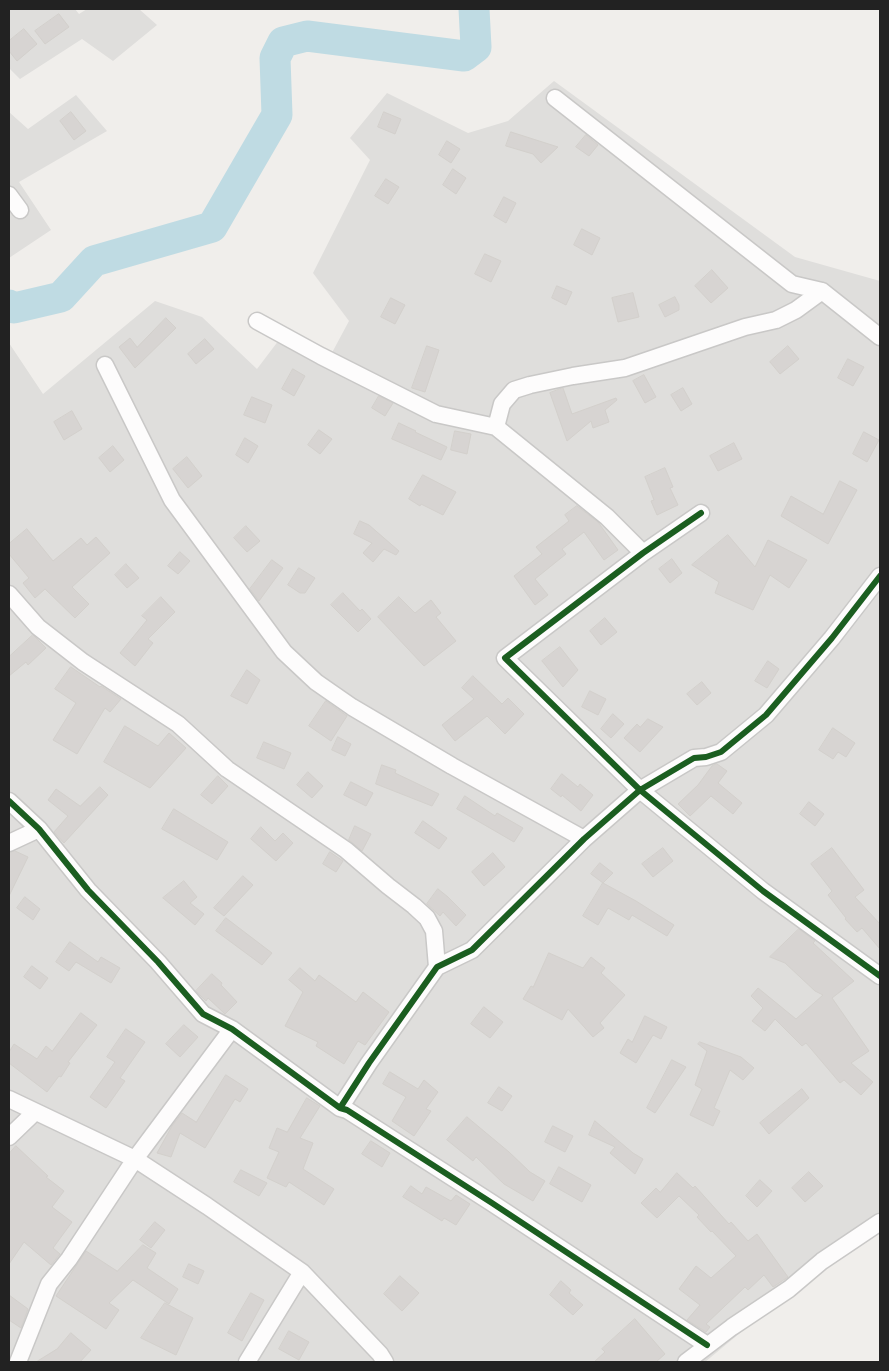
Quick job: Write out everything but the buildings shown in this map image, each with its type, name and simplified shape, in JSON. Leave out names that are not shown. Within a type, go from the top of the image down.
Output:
[{"type":"street","points":[[554,98],[792,284],[822,291],[880,337]]},
{"type":"street","points":[[9,195],[20,210]]},
{"type":"street","points":[[496,427],[502,404],[514,390],[573,376],[625,368],[745,327],[776,320],[796,310],[822,291]]},
{"type":"street","points":[[257,321],[321,356],[436,414],[496,427],[607,517],[643,553]]},
{"type":"street","points":[[105,365],[172,500],[284,652],[316,682],[352,708],[584,839]]},
{"type":"street","points":[[701,513],[643,553],[505,658],[640,790],[763,891],[880,976]]},
{"type":"street","points":[[340,1108],[438,967],[472,950],[584,839],[640,790],[694,758],[706,757],[721,752],[766,715],[832,638],[880,576]]},
{"type":"street","points":[[9,594],[38,627],[83,662],[178,724],[227,769],[346,850],[414,906],[427,918],[434,931],[438,967]]},
{"type":"street","points":[[9,801],[39,829],[88,890],[158,962],[203,1014],[232,1029],[340,1108],[347,1110],[492,1203],[707,1346]]},
{"type":"street","points":[[9,844],[39,829]]},
{"type":"street","points":[[18,1362],[49,1284],[69,1259],[135,1158],[232,1029]]},
{"type":"street","points":[[9,1099],[135,1158],[302,1272],[380,1354],[385,1362]]},
{"type":"street","points":[[9,1137],[34,1112]]},
{"type":"street","points":[[686,1362],[789,1289],[822,1261],[880,1222]]},
{"type":"street","points":[[247,1362],[302,1272]]},
{"type":"shaded area","points":[[9,9],[75,9],[79,14],[87,9],[139,9],[157,25],[113,61],[82,39],[20,79],[9,68]]},
{"type":"shaded area","points":[[554,81],[795,257],[880,281],[880,1217],[705,1362],[9,1362],[9,343],[43,394],[155,301],[202,317],[257,369],[282,336],[327,362],[349,321],[313,273],[370,160],[350,138],[387,93],[468,133],[508,121]]},
{"type":"shaded area","points":[[76,95],[107,131],[19,182],[51,230],[9,258],[9,112],[28,129]]},
{"type":"waterway","points":[[9,305],[14,308],[61,297],[94,261],[212,227],[277,115],[275,58],[283,42],[307,36],[464,56],[476,47],[474,9]]},
{"type":"cycle path","points":[[701,513],[643,553],[505,658],[640,790],[763,891],[880,976]]},
{"type":"cycle path","points":[[340,1108],[369,1063],[437,967],[472,950],[584,839],[640,790],[694,758],[706,757],[721,752],[766,715],[832,638],[880,576]]},
{"type":"cycle path","points":[[9,801],[39,829],[88,890],[158,962],[203,1014],[232,1029],[340,1108],[347,1110],[492,1203],[707,1345]]}]
